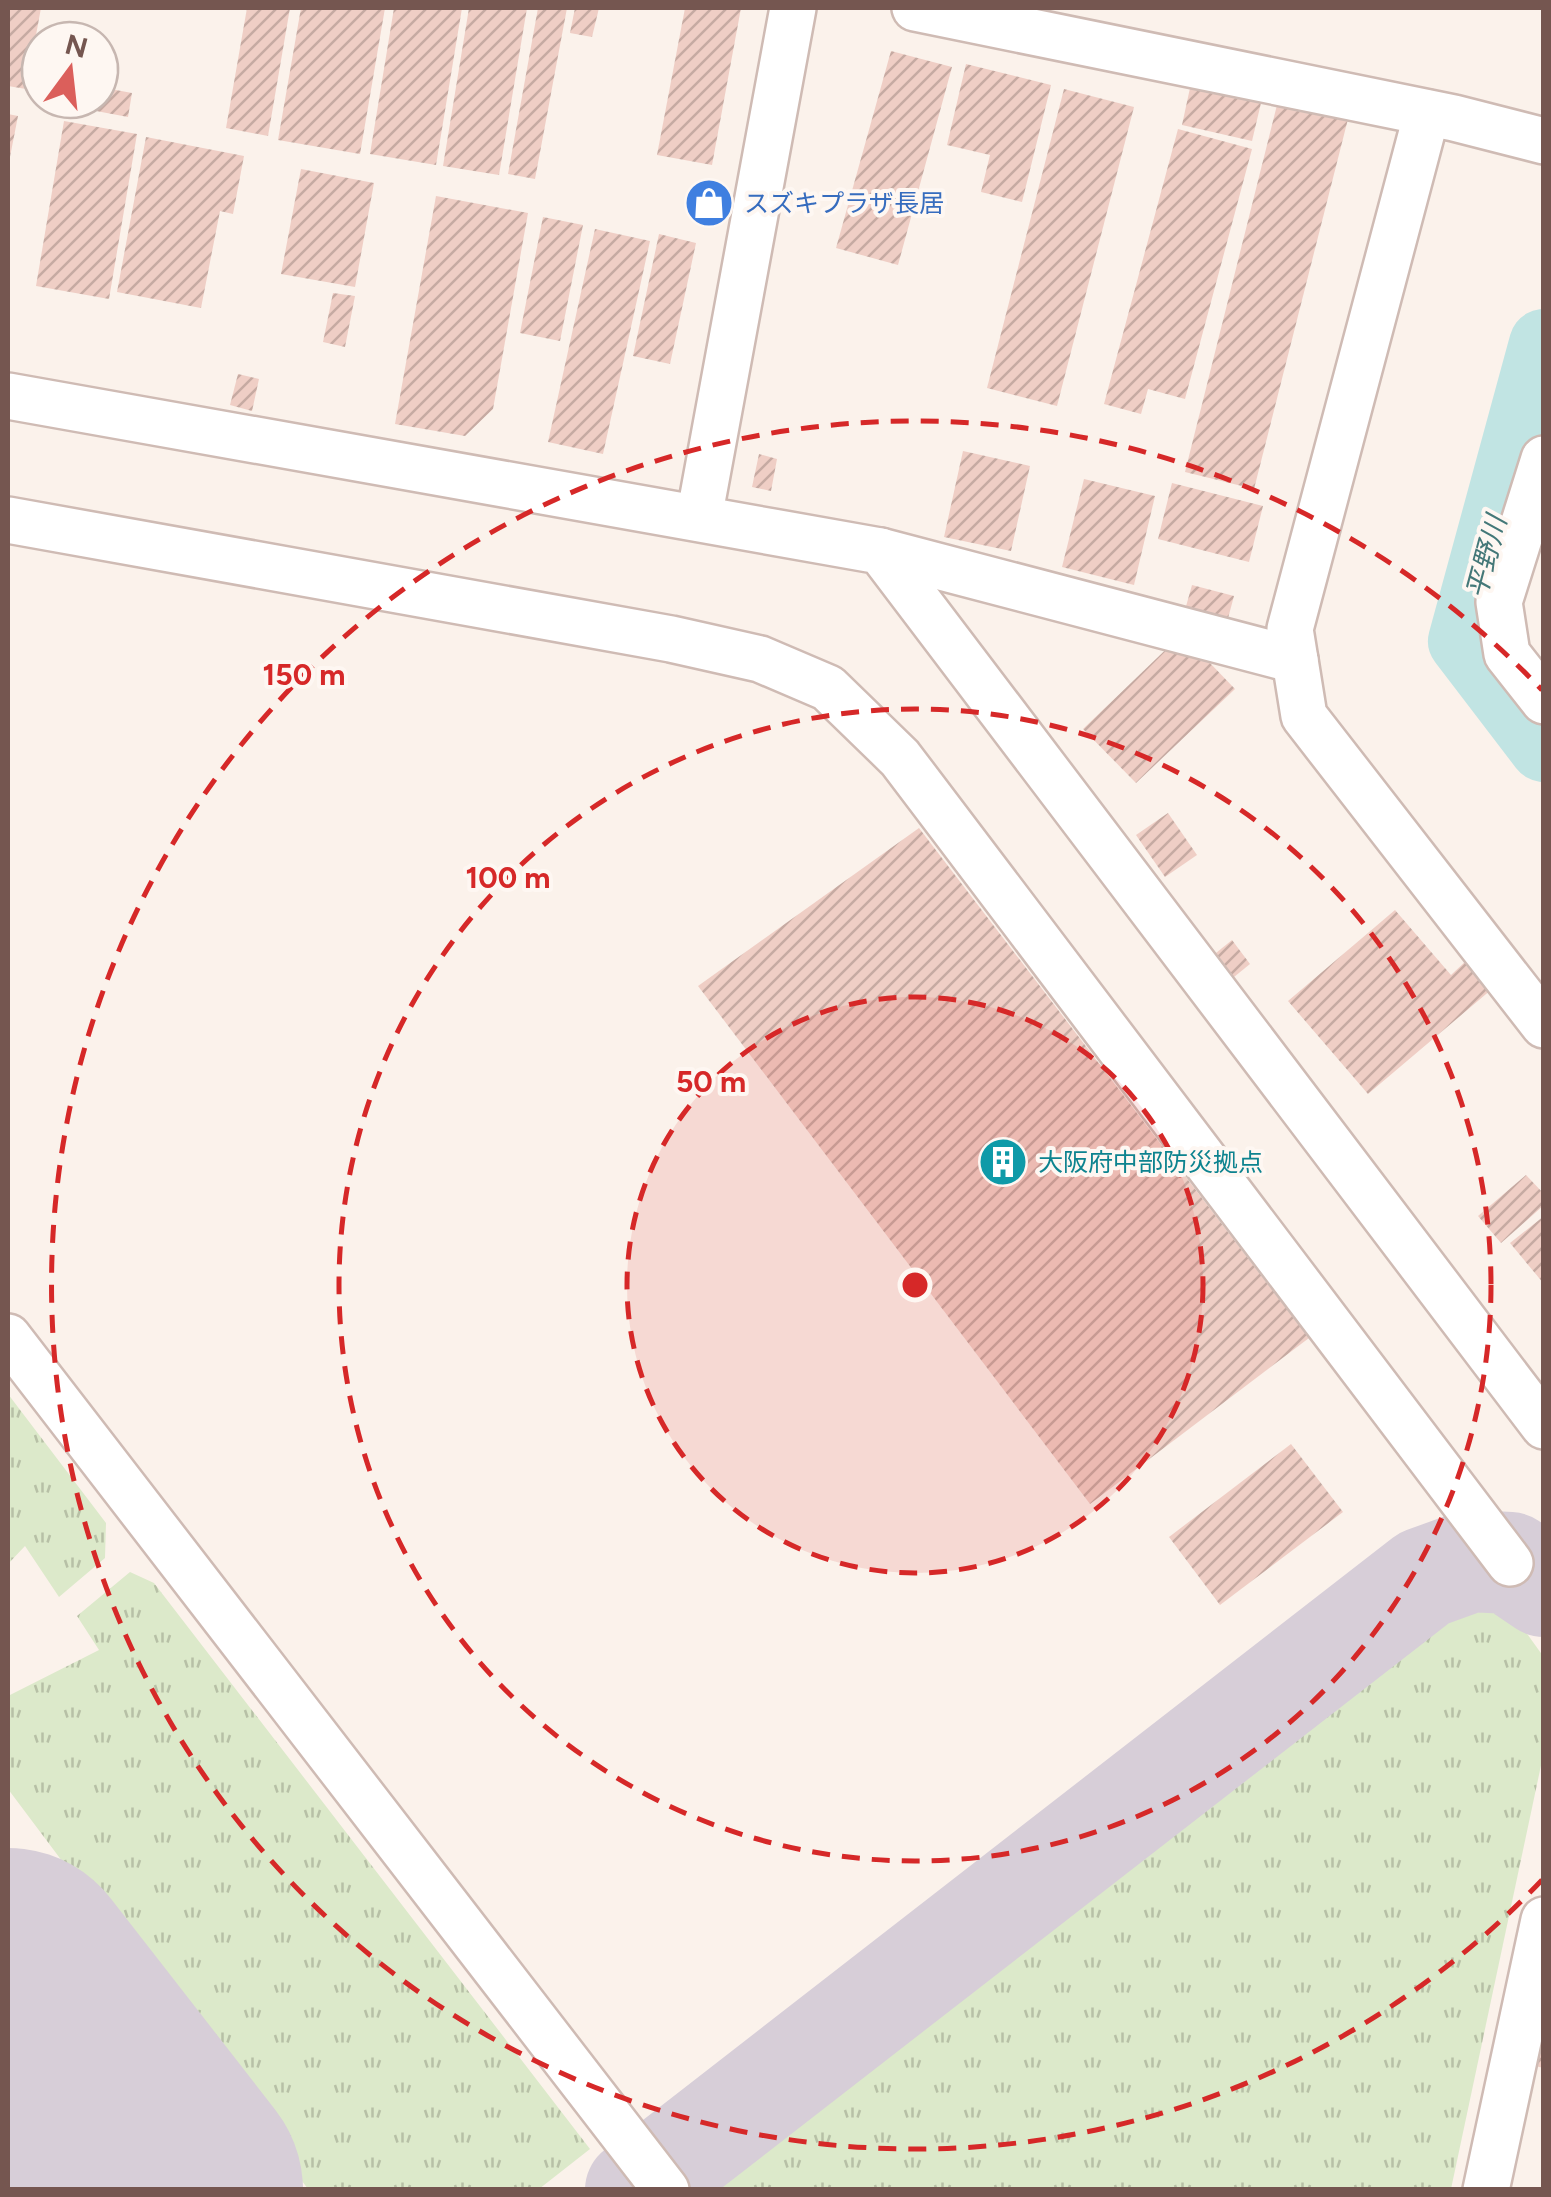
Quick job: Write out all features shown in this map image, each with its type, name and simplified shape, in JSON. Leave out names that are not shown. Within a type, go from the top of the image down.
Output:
[{"type":"street","points":[[700,518],[793,8]]},
{"type":"street","points":[[915,8],[1544,141]]},
{"type":"street","points":[[1440,116],[1290,629],[1304,716],[1544,1025]]},
{"type":"street","points":[[8,396],[880,551],[1295,660]]},
{"type":"street","points":[[1544,459],[1534,522],[1500,602],[1507,654],[1544,701]]},
{"type":"street","points":[[8,520],[671,638],[760,659],[828,688],[900,758],[1510,1563]]},
{"type":"street","points":[[880,551],[1544,1426]]},
{"type":"street","points":[[8,1338],[666,2190]]},
{"type":"street","points":[[1486,2190],[1534,2008],[1544,1920]]},
{"type":"green space","points":[[8,1394],[106,1523],[105,1558],[59,1597],[25,1546],[8,1564]]},
{"type":"green space","points":[[130,1572],[154,1583],[590,2149],[539,2189],[308,2189],[8,1789],[8,1696],[99,1650],[77,1616]]},
{"type":"green space","points":[[1490,1611],[1518,1621],[1543,1656],[1543,1756],[1451,2189],[722,2190],[718,2184],[1453,1615]]},
{"type":"building","points":[[8,8],[41,8],[39,20],[20,20],[20,88],[8,86]]},
{"type":"building","points":[[247,8],[290,8],[268,136],[226,128]]},
{"type":"building","points":[[301,8],[385,8],[360,154],[278,140]]},
{"type":"building","points":[[394,8],[462,8],[436,165],[370,154]]},
{"type":"building","points":[[469,8],[527,8],[499,175],[443,166]]},
{"type":"building","points":[[538,8],[567,8],[535,179],[508,174]]},
{"type":"building","points":[[575,8],[599,8],[592,37],[570,33]]},
{"type":"building","points":[[685,8],[741,8],[712,165],[657,155]]},
{"type":"building","points":[[891,51],[952,67],[898,265],[836,248]]},
{"type":"building","points":[[966,64],[1051,85],[1022,202],[981,192],[990,155],[947,145]]},
{"type":"building","points":[[1190,88],[1261,103],[1252,141],[1182,125]]},
{"type":"building","points":[[1064,89],[1134,107],[1057,406],[987,388]]},
{"type":"building","points":[[120,91],[132,93],[128,117],[120,115]]},
{"type":"building","points":[[1278,101],[1348,119],[1254,489],[1185,472]]},
{"type":"building","points":[[8,114],[18,116],[9,162],[8,162]]},
{"type":"building","points":[[64,121],[137,134],[109,299],[36,286]]},
{"type":"building","points":[[1178,129],[1252,149],[1185,399],[1148,389],[1141,414],[1104,404]]},
{"type":"building","points":[[146,137],[244,156],[233,214],[220,211],[201,308],[117,292]]},
{"type":"building","points":[[301,169],[374,183],[355,287],[281,274]]},
{"type":"building","points":[[436,196],[528,213],[493,409],[465,436],[395,424]]},
{"type":"building","points":[[543,217],[583,225],[560,341],[520,333]]},
{"type":"building","points":[[595,229],[650,241],[603,454],[548,442]]},
{"type":"building","points":[[659,234],[696,243],[670,364],[633,356]]},
{"type":"building","points":[[333,293],[355,296],[345,347],[323,342]]},
{"type":"building","points":[[238,374],[259,379],[252,411],[230,405]]},
{"type":"building","points":[[963,451],[1030,466],[1011,551],[944,537]]},
{"type":"building","points":[[759,454],[777,459],[771,491],[752,487]]},
{"type":"building","points":[[1084,479],[1155,496],[1134,585],[1062,567]]},
{"type":"building","points":[[1172,483],[1263,506],[1249,562],[1158,539]]},
{"type":"building","points":[[1192,585],[1234,596],[1227,622],[1185,610]]},
{"type":"building","points":[[1182,634],[1235,689],[1136,783],[1083,729]]},
{"type":"building","points":[[1168,813],[1197,855],[1165,877],[1136,835]]},
{"type":"building","name":"大阪府中部防災拠点","points":[[919,828],[1309,1338],[1090,1504],[698,986]]},
{"type":"building","points":[[1395,910],[1451,975],[1467,960],[1492,989],[1368,1094],[1288,1001]]},
{"type":"building","points":[[1232,940],[1250,964],[1234,977],[1216,953]]},
{"type":"building","points":[[1526,1175],[1544,1194],[1544,1205],[1501,1243],[1478,1216]]},
{"type":"building","points":[[1544,1216],[1544,1284],[1510,1243]]},
{"type":"building","points":[[1291,1444],[1343,1512],[1220,1605],[1169,1537]]},
{"type":"building","points":[[1544,2022],[1544,2068],[1525,2064]]},
{"type":"waterway","name":"平野川","points":[[1544,344],[1463,641],[1544,747]]},
{"type":"taxiway","points":[[636,2190],[1424,1578],[1471,1561],[1510,1563],[1544,1586]]},
{"type":"runway","points":[[8,1978],[173,2190]]},
{"type":"place","name":"スズキプラザ長居","points":[[709,203]]},
{"type":"place","name":"大阪府中部防災拠点","points":[[1003,1162]]}]
